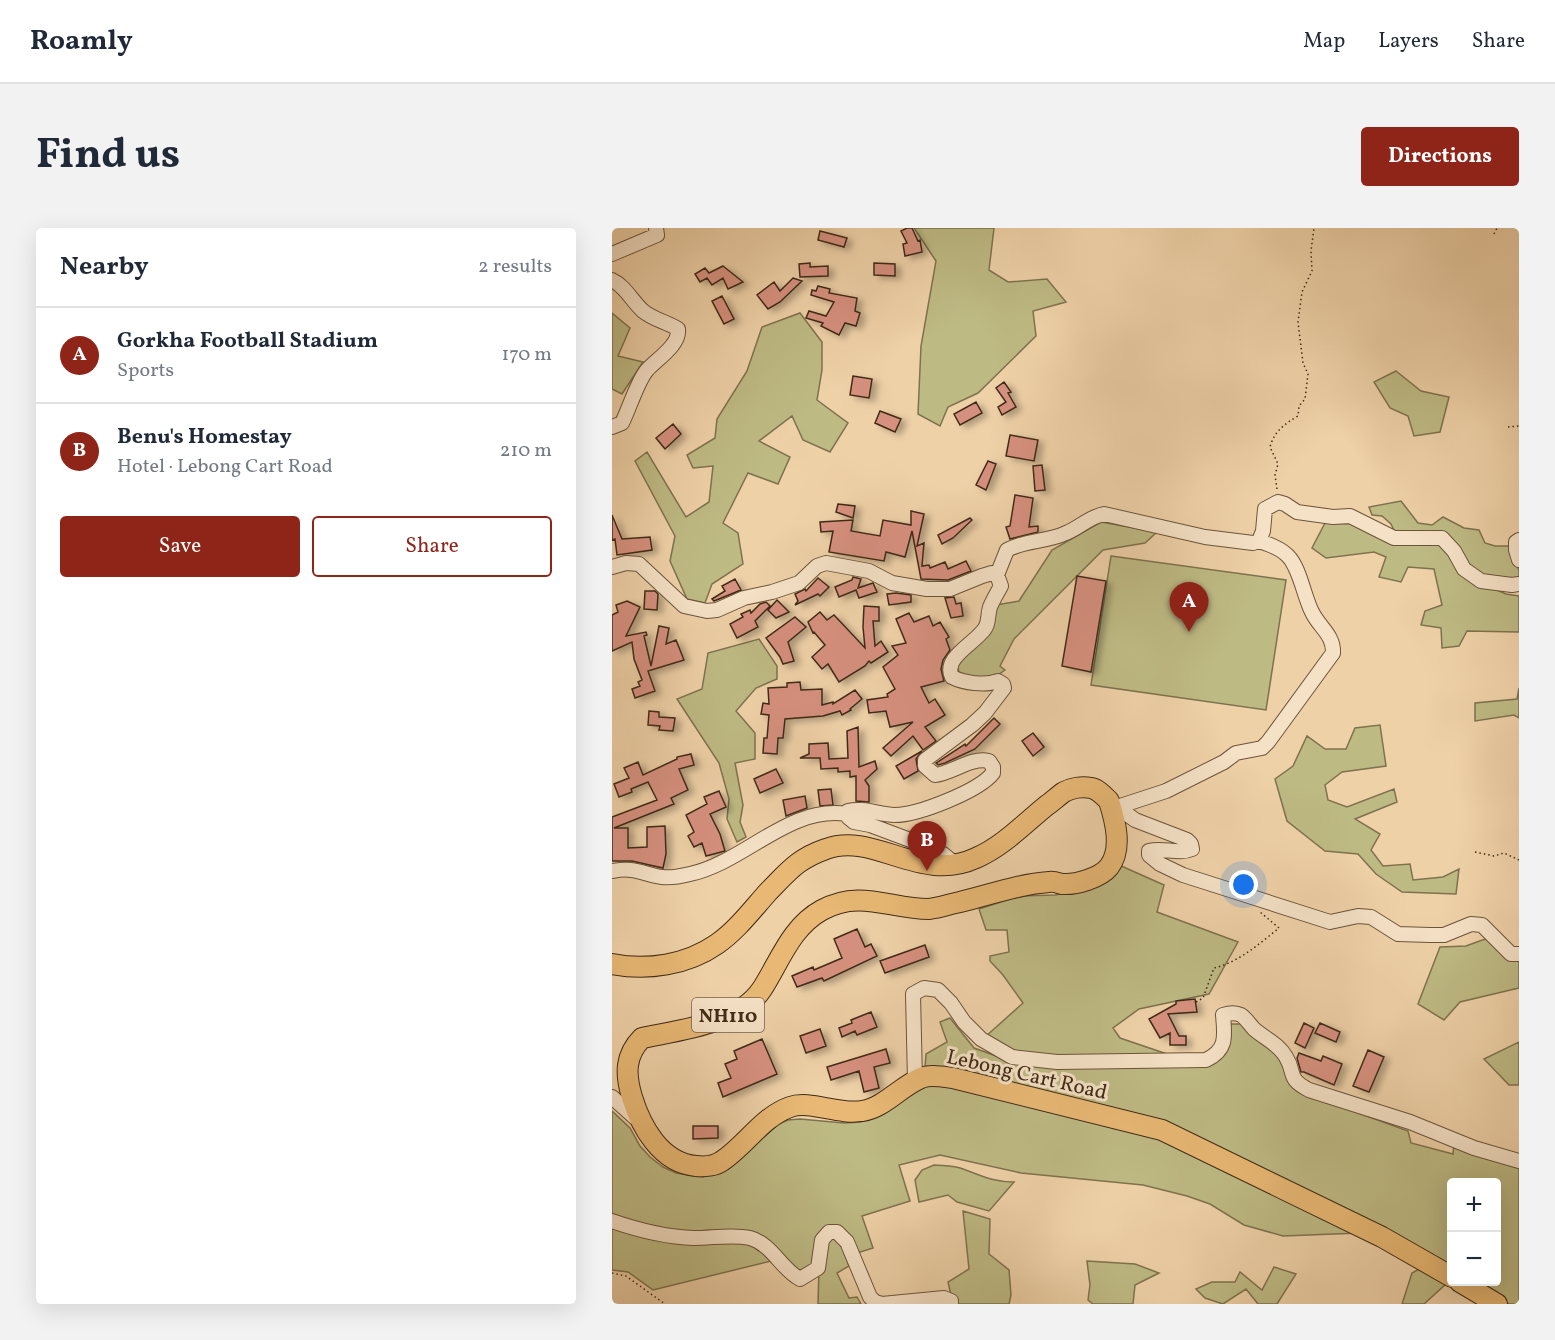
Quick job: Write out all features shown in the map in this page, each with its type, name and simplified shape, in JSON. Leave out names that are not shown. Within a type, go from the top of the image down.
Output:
[{"type":"highway","points":[[612,964],[647,967],[674,964],[702,953],[736,927],[788,870],[824,849],[842,844],[868,848],[911,862],[943,866],[956,864],[976,858],[1002,842],[1064,792],[1078,788],[1092,788],[1113,804]]},
{"type":"highway","name":"Lebong Cart Road","points":[[1113,804],[1117,837],[1115,853],[1109,867],[1099,874],[1086,880],[1063,884],[1052,881],[1023,885],[933,909],[908,909],[871,900],[846,901],[822,910],[802,925],[784,950],[761,991],[744,1007],[718,1020],[642,1038],[633,1047],[628,1064],[628,1079],[637,1112],[659,1147],[670,1158],[686,1165],[703,1167],[720,1163],[776,1113],[791,1107],[804,1105],[834,1111],[863,1111],[878,1105],[923,1077],[953,1078],[1162,1130],[1382,1237],[1447,1274]]},
{"type":"highway","points":[[1468,1286],[1497,1304]]},
{"type":"street","points":[[612,254],[657,235],[656,228]]},
{"type":"street","points":[[612,280],[620,285],[643,311],[678,329],[679,335],[645,372],[622,423],[612,428]]},
{"type":"street","points":[[1259,541],[1263,531],[1265,509],[1278,502],[1297,512],[1317,516],[1350,516],[1394,538],[1442,538],[1454,551],[1464,569],[1480,581],[1519,584]]},
{"type":"street","points":[[847,814],[848,811],[856,809],[895,815],[908,813],[967,792],[989,779],[993,773],[993,767],[989,761],[982,760],[935,775],[925,766],[925,760],[985,713],[1004,688],[1003,684],[998,681],[992,684],[958,680],[952,677],[949,667],[982,633],[989,621],[991,605],[1001,586],[997,575],[1007,550],[1016,545],[1065,534],[1093,516],[1104,514],[1226,541],[1244,543],[1259,541],[1289,557],[1311,611],[1333,644],[1333,653],[1262,748],[1236,753],[1224,762],[1166,790],[1113,804]]},
{"type":"street","points":[[1519,540],[1516,542],[1516,550],[1519,560]]},
{"type":"street","points":[[612,567],[626,563],[639,564],[684,606],[707,611],[717,610],[744,598],[799,583],[817,566],[826,563],[869,571],[892,583],[927,590],[950,589],[992,573],[997,575]]},
{"type":"street","points":[[1113,804],[1135,820],[1187,840],[1191,844],[1192,849],[1186,852],[1155,849],[1149,851],[1149,855],[1160,864],[1183,875],[1330,921],[1358,916],[1371,917],[1398,934],[1444,934],[1472,924],[1482,925],[1511,954],[1519,954]]},
{"type":"street","points":[[612,871],[631,870],[663,877],[689,875],[712,868],[737,856],[796,821],[812,815],[837,812],[847,814],[854,822],[870,825],[929,847],[956,864]]},
{"type":"street","points":[[915,1081],[913,994],[924,988],[938,990],[951,1002],[964,1022],[981,1039],[1012,1057],[1057,1062],[1206,1060],[1218,1054],[1223,1043],[1223,1015],[1230,1012],[1242,1015],[1254,1029],[1281,1050],[1288,1059],[1290,1073],[1298,1084],[1309,1090],[1410,1122],[1474,1148],[1519,1161]]},
{"type":"street","points":[[612,1097],[645,1126]]},
{"type":"street","points":[[612,1221],[667,1235],[693,1238],[751,1238],[762,1244],[789,1274],[800,1279],[818,1268],[822,1240],[829,1232],[837,1232],[847,1242],[870,1298],[875,1302],[882,1304],[944,1298],[951,1301],[951,1304]]},
{"type":"path","points":[[1271,504],[1278,488],[1275,475],[1278,464],[1270,447],[1272,437],[1285,424],[1298,416],[1299,406],[1305,399],[1308,374],[1303,363],[1298,322],[1302,292],[1312,271],[1311,252],[1314,228]]},
{"type":"path","points":[[1494,234],[1497,228]]},
{"type":"path","points":[[1508,427],[1519,426]]},
{"type":"path","points":[[1475,852],[1494,856],[1504,853],[1519,860]]},
{"type":"path","points":[[1196,1002],[1203,998],[1214,968],[1228,964],[1255,948],[1279,928],[1258,911],[1258,906]]},
{"type":"path","points":[[612,1273],[626,1276],[665,1304]]},
{"type":"shaded area","points":[[914,228],[994,228],[989,270],[1008,282],[1047,279],[1066,302],[1033,311],[1036,336],[978,393],[948,407],[940,426],[918,414],[921,346],[936,261]]},
{"type":"shaded area","points":[[612,313],[630,328],[618,356],[643,362],[622,394],[612,389]]},
{"type":"shaded area","points":[[800,313],[822,342],[822,370],[817,400],[848,423],[830,452],[803,440],[792,416],[759,441],[790,457],[778,484],[748,473],[723,523],[738,533],[743,564],[712,584],[705,603],[687,599],[670,561],[675,536],[635,461],[647,452],[686,517],[709,502],[713,466],[693,468],[687,455],[715,438],[717,419],[747,371],[762,327]]},
{"type":"shaded area","points":[[1396,371],[1421,391],[1449,397],[1440,432],[1414,436],[1408,416],[1390,408],[1374,382]]},
{"type":"shaded area","points":[[1401,501],[1418,523],[1432,525],[1443,517],[1464,528],[1479,530],[1485,543],[1510,546],[1519,571],[1519,578],[1516,580],[1493,578],[1479,574],[1454,546],[1396,535],[1391,524],[1382,516],[1372,515],[1369,507]]},
{"type":"shaded area","points":[[1101,522],[1157,532],[1145,543],[1103,550],[1014,639],[1000,666],[1005,670],[1000,674],[983,679],[959,673],[957,662],[996,605],[1019,601],[1052,550]]},
{"type":"shaded area","points":[[1325,523],[1355,524],[1441,542],[1483,584],[1506,594],[1519,596],[1519,632],[1467,631],[1459,646],[1442,648],[1441,628],[1421,625],[1425,611],[1442,605],[1434,569],[1408,567],[1401,582],[1379,577],[1386,557],[1374,552],[1326,558],[1312,548]]},
{"type":"shaded area","points":[[1111,556],[1286,580],[1266,710],[1091,685]]},
{"type":"shaded area","points":[[759,639],[777,666],[777,679],[756,688],[736,711],[755,733],[755,759],[735,763],[743,805],[740,822],[746,837],[737,842],[727,819],[729,799],[719,763],[677,699],[702,689],[708,653]]},
{"type":"shaded area","points":[[1519,688],[1519,718],[1514,715],[1475,721],[1475,703],[1517,699]]},
{"type":"shaded area","points":[[1380,725],[1386,766],[1342,772],[1325,785],[1328,800],[1347,807],[1394,789],[1397,802],[1355,819],[1380,834],[1371,850],[1383,866],[1410,864],[1413,880],[1443,877],[1459,869],[1456,894],[1402,892],[1376,874],[1358,854],[1325,851],[1287,821],[1275,779],[1293,766],[1307,736],[1325,749],[1346,749],[1355,728]]},
{"type":"shaded area","points":[[1119,865],[1164,885],[1157,912],[1238,942],[1209,994],[1139,1009],[1113,1028],[1120,1038],[1170,1055],[1059,1058],[1013,1053],[985,1037],[1023,1003],[990,961],[990,956],[1009,952],[1007,930],[986,930],[979,909],[1020,896],[1073,892]]},
{"type":"shaded area","points":[[1485,939],[1519,957],[1519,988],[1460,1002],[1444,1020],[1418,1004],[1440,947],[1466,946]]},
{"type":"shaded area","points":[[950,1018],[974,1048],[1010,1061],[1213,1063],[1227,1024],[1240,1024],[1276,1054],[1285,1070],[1306,1094],[1408,1131],[1411,1143],[1453,1154],[1454,1144],[1519,1167],[1519,1304],[1507,1304],[1476,1286],[1501,1286],[1501,1178],[1447,1178],[1447,1269],[1160,1124],[925,1069],[926,1054],[947,1042],[940,1022]]},
{"type":"shaded area","points":[[1519,1042],[1519,1085],[1509,1085],[1484,1059]]},
{"type":"shaded area","points":[[936,1084],[1161,1134],[1360,1233],[1283,1236],[1244,1225],[1210,1204],[1143,1185],[1021,1173],[940,1155],[899,1165],[910,1201],[862,1216],[873,1248],[854,1254],[828,1230],[816,1267],[801,1277],[762,1240],[682,1234],[612,1218],[612,1111],[630,1128],[640,1146],[650,1157],[663,1167],[676,1173],[703,1177],[730,1167],[777,1125],[788,1120],[861,1122],[922,1087]]},
{"type":"shaded area","points":[[934,1165],[956,1167],[994,1180],[1014,1182],[989,1211],[957,1202],[948,1195],[919,1202],[915,1180],[922,1170]]},
{"type":"shaded area","points":[[963,1211],[990,1219],[989,1254],[1009,1270],[1011,1295],[1009,1304],[953,1304],[948,1282],[969,1269]]},
{"type":"shaded area","points":[[612,1223],[751,1240],[775,1260],[653,1290],[628,1272],[612,1270]]},
{"type":"shaded area","points":[[830,1236],[839,1238],[849,1266],[837,1273],[849,1298],[857,1297],[861,1304],[818,1304],[819,1269]]},
{"type":"shaded area","points":[[1087,1261],[1135,1264],[1159,1273],[1135,1285],[1133,1304],[1093,1304],[1088,1300],[1090,1285]]},
{"type":"shaded area","points":[[1274,1267],[1296,1274],[1277,1304],[1258,1304],[1246,1289],[1223,1304],[1205,1298],[1196,1289],[1212,1282],[1235,1282],[1240,1272],[1262,1290]]},
{"type":"shaded area","points":[[1423,1267],[1447,1283],[1424,1304],[1402,1304],[1412,1273]]},
{"type":"building","points":[[912,228],[918,241],[920,240],[922,252],[905,256],[903,244],[907,243],[901,231]]},
{"type":"building","points":[[820,231],[847,238],[844,247],[818,240]]},
{"type":"building","points":[[810,263],[810,267],[828,266],[828,276],[800,277],[799,264]]},
{"type":"building","points":[[874,263],[895,264],[895,276],[874,275]]},
{"type":"building","points":[[723,266],[743,282],[728,289],[723,278],[712,285],[707,278],[700,282],[695,274],[705,268],[709,273]]},
{"type":"building","points":[[793,278],[802,281],[780,302],[768,309],[757,295],[774,282],[780,291]]},
{"type":"building","points":[[818,286],[830,289],[829,293],[857,298],[855,311],[860,313],[856,326],[845,323],[839,335],[821,326],[823,323],[806,318],[809,311],[826,316],[834,302],[811,295],[812,290],[816,291]]},
{"type":"building","points":[[722,296],[734,319],[724,324],[712,301]]},
{"type":"building","points":[[853,376],[872,379],[869,398],[850,395]]},
{"type":"building","points":[[1004,382],[1011,392],[1008,393],[1016,407],[1002,415],[998,407],[1006,402],[996,388]]},
{"type":"building","points":[[976,402],[982,413],[960,425],[954,414]]},
{"type":"building","points":[[880,411],[901,419],[895,432],[875,423]]},
{"type":"building","points":[[673,424],[681,434],[665,449],[656,438]]},
{"type":"building","points":[[1010,435],[1038,440],[1034,461],[1006,456]]},
{"type":"building","points":[[988,461],[996,464],[986,490],[976,485]]},
{"type":"building","points":[[1042,465],[1045,490],[1035,491],[1033,466]]},
{"type":"building","points":[[1015,495],[1033,498],[1029,527],[1038,526],[1038,532],[1010,539],[1006,527],[1010,526]]},
{"type":"building","points":[[838,504],[855,506],[853,518],[836,512]]},
{"type":"building","points":[[911,511],[924,514],[917,546],[924,543],[922,566],[929,565],[930,568],[945,562],[948,569],[966,561],[971,571],[948,580],[921,579],[912,531],[905,557],[886,552],[884,561],[829,552],[833,531],[821,532],[820,522],[853,520],[851,531],[880,536],[883,520],[911,525]]},
{"type":"building","points":[[612,515],[622,539],[650,537],[652,550],[617,555],[615,539],[612,540]]},
{"type":"building","points":[[970,518],[972,520],[953,538],[942,544],[938,535]]},
{"type":"building","points":[[1077,576],[1106,581],[1091,672],[1062,666]]},
{"type":"building","points":[[853,577],[861,579],[858,588],[873,583],[877,592],[859,598],[856,590],[839,597],[835,587],[852,580]]},
{"type":"building","points":[[818,578],[829,587],[820,596],[818,594],[795,605],[798,601],[795,594],[805,589],[806,591]]},
{"type":"building","points":[[735,579],[741,590],[714,601],[712,599],[725,591],[722,586]]},
{"type":"building","points":[[645,591],[655,591],[658,594],[657,610],[644,609]]},
{"type":"building","points":[[887,594],[911,595],[911,602],[889,605]]},
{"type":"building","points":[[954,597],[956,604],[961,603],[963,616],[951,618],[945,598]]},
{"type":"building","points":[[777,600],[789,612],[776,618],[768,610]]},
{"type":"building","points":[[627,601],[640,607],[626,636],[646,632],[647,635],[644,636],[651,666],[659,626],[669,628],[666,644],[676,640],[684,660],[648,671],[655,691],[635,698],[632,689],[640,686],[638,682],[642,680],[634,659],[632,642],[612,651],[612,615],[618,612],[616,605]]},
{"type":"building","points":[[766,602],[770,606],[755,621],[758,627],[737,638],[730,624],[743,617],[741,614],[750,610],[751,613],[760,604]]},
{"type":"building","points":[[864,606],[879,607],[879,621],[873,621],[875,646],[881,641],[888,652],[871,663],[869,661],[865,666],[839,682],[828,664],[822,669],[812,657],[825,645],[813,633],[808,622],[820,612],[827,620],[834,615],[865,648]]},
{"type":"building","points":[[909,613],[914,622],[929,616],[933,626],[940,622],[949,637],[946,639],[950,650],[943,660],[941,669],[944,681],[921,687],[929,703],[935,699],[945,715],[925,727],[936,741],[923,750],[913,736],[891,756],[883,748],[913,722],[890,727],[886,711],[869,713],[867,700],[888,697],[887,694],[895,689],[883,667],[898,655],[892,646],[906,643],[896,619]]},
{"type":"building","points":[[795,617],[806,627],[788,642],[794,661],[783,664],[766,638]]},
{"type":"building","points":[[800,682],[801,690],[822,689],[822,705],[833,702],[833,704],[855,690],[862,699],[842,715],[840,711],[823,716],[785,719],[783,738],[778,738],[777,754],[763,753],[769,715],[761,714],[763,703],[769,704],[768,688],[787,687],[787,683]]},
{"type":"building","points":[[649,711],[659,712],[659,717],[675,718],[673,731],[659,730],[660,726],[648,725]]},
{"type":"building","points":[[994,718],[1000,724],[975,749],[945,763],[938,765],[936,763],[965,744],[966,746]]},
{"type":"building","points":[[858,727],[859,767],[875,761],[877,769],[865,780],[869,786],[869,802],[856,801],[856,776],[850,777],[850,771],[838,772],[838,768],[821,769],[820,758],[800,758],[809,754],[809,744],[828,743],[829,759],[848,758],[847,731]]},
{"type":"building","points":[[1033,733],[1044,747],[1033,756],[1022,741]]},
{"type":"building","points":[[922,751],[916,759],[918,771],[904,779],[896,766]]},
{"type":"building","points":[[691,754],[694,765],[679,769],[688,790],[671,798],[674,804],[614,828],[628,828],[628,848],[647,847],[647,827],[665,826],[666,854],[663,868],[632,861],[612,861],[612,817],[657,800],[648,782],[619,797],[614,784],[629,778],[624,768],[638,762],[643,775],[677,757]]},
{"type":"building","points":[[776,769],[783,783],[760,793],[754,779]]},
{"type":"building","points":[[831,789],[833,805],[820,806],[818,790]]},
{"type":"building","points":[[719,791],[726,807],[710,814],[725,851],[706,856],[702,843],[694,847],[688,836],[694,832],[686,815],[707,804],[704,797]]},
{"type":"building","points":[[805,796],[807,808],[786,816],[783,800]]},
{"type":"building","points":[[857,929],[865,947],[871,944],[877,956],[824,981],[822,978],[797,987],[792,976],[813,967],[814,970],[842,958],[834,939]]},
{"type":"building","points":[[925,945],[929,957],[885,973],[880,961]]},
{"type":"building","points":[[1195,999],[1197,1012],[1168,1014],[1179,1036],[1186,1036],[1186,1045],[1170,1045],[1170,1033],[1160,1038],[1149,1019],[1176,1004],[1176,1001]]},
{"type":"building","points":[[871,1012],[877,1027],[857,1035],[855,1031],[842,1037],[839,1028]]},
{"type":"building","points":[[1304,1023],[1314,1028],[1305,1048],[1295,1043]]},
{"type":"building","points":[[1320,1023],[1340,1032],[1336,1042],[1315,1033]]},
{"type":"building","points":[[820,1029],[826,1046],[806,1053],[800,1036]]},
{"type":"building","points":[[762,1039],[777,1074],[723,1097],[718,1083],[731,1078],[725,1064],[737,1059],[734,1051]]},
{"type":"building","points":[[886,1049],[890,1063],[874,1067],[879,1088],[864,1092],[859,1071],[831,1080],[827,1067]]},
{"type":"building","points":[[1368,1050],[1384,1057],[1369,1092],[1353,1086]]},
{"type":"building","points":[[1299,1053],[1321,1061],[1323,1056],[1342,1064],[1334,1085],[1301,1072],[1297,1058]]},
{"type":"building","points":[[693,1126],[718,1126],[718,1138],[693,1139]]},
{"type":"place","name":"Gorkha Football Stadium","points":[[1189,632]]},
{"type":"place","name":"Benu's Homestay","points":[[927,871]]}]
